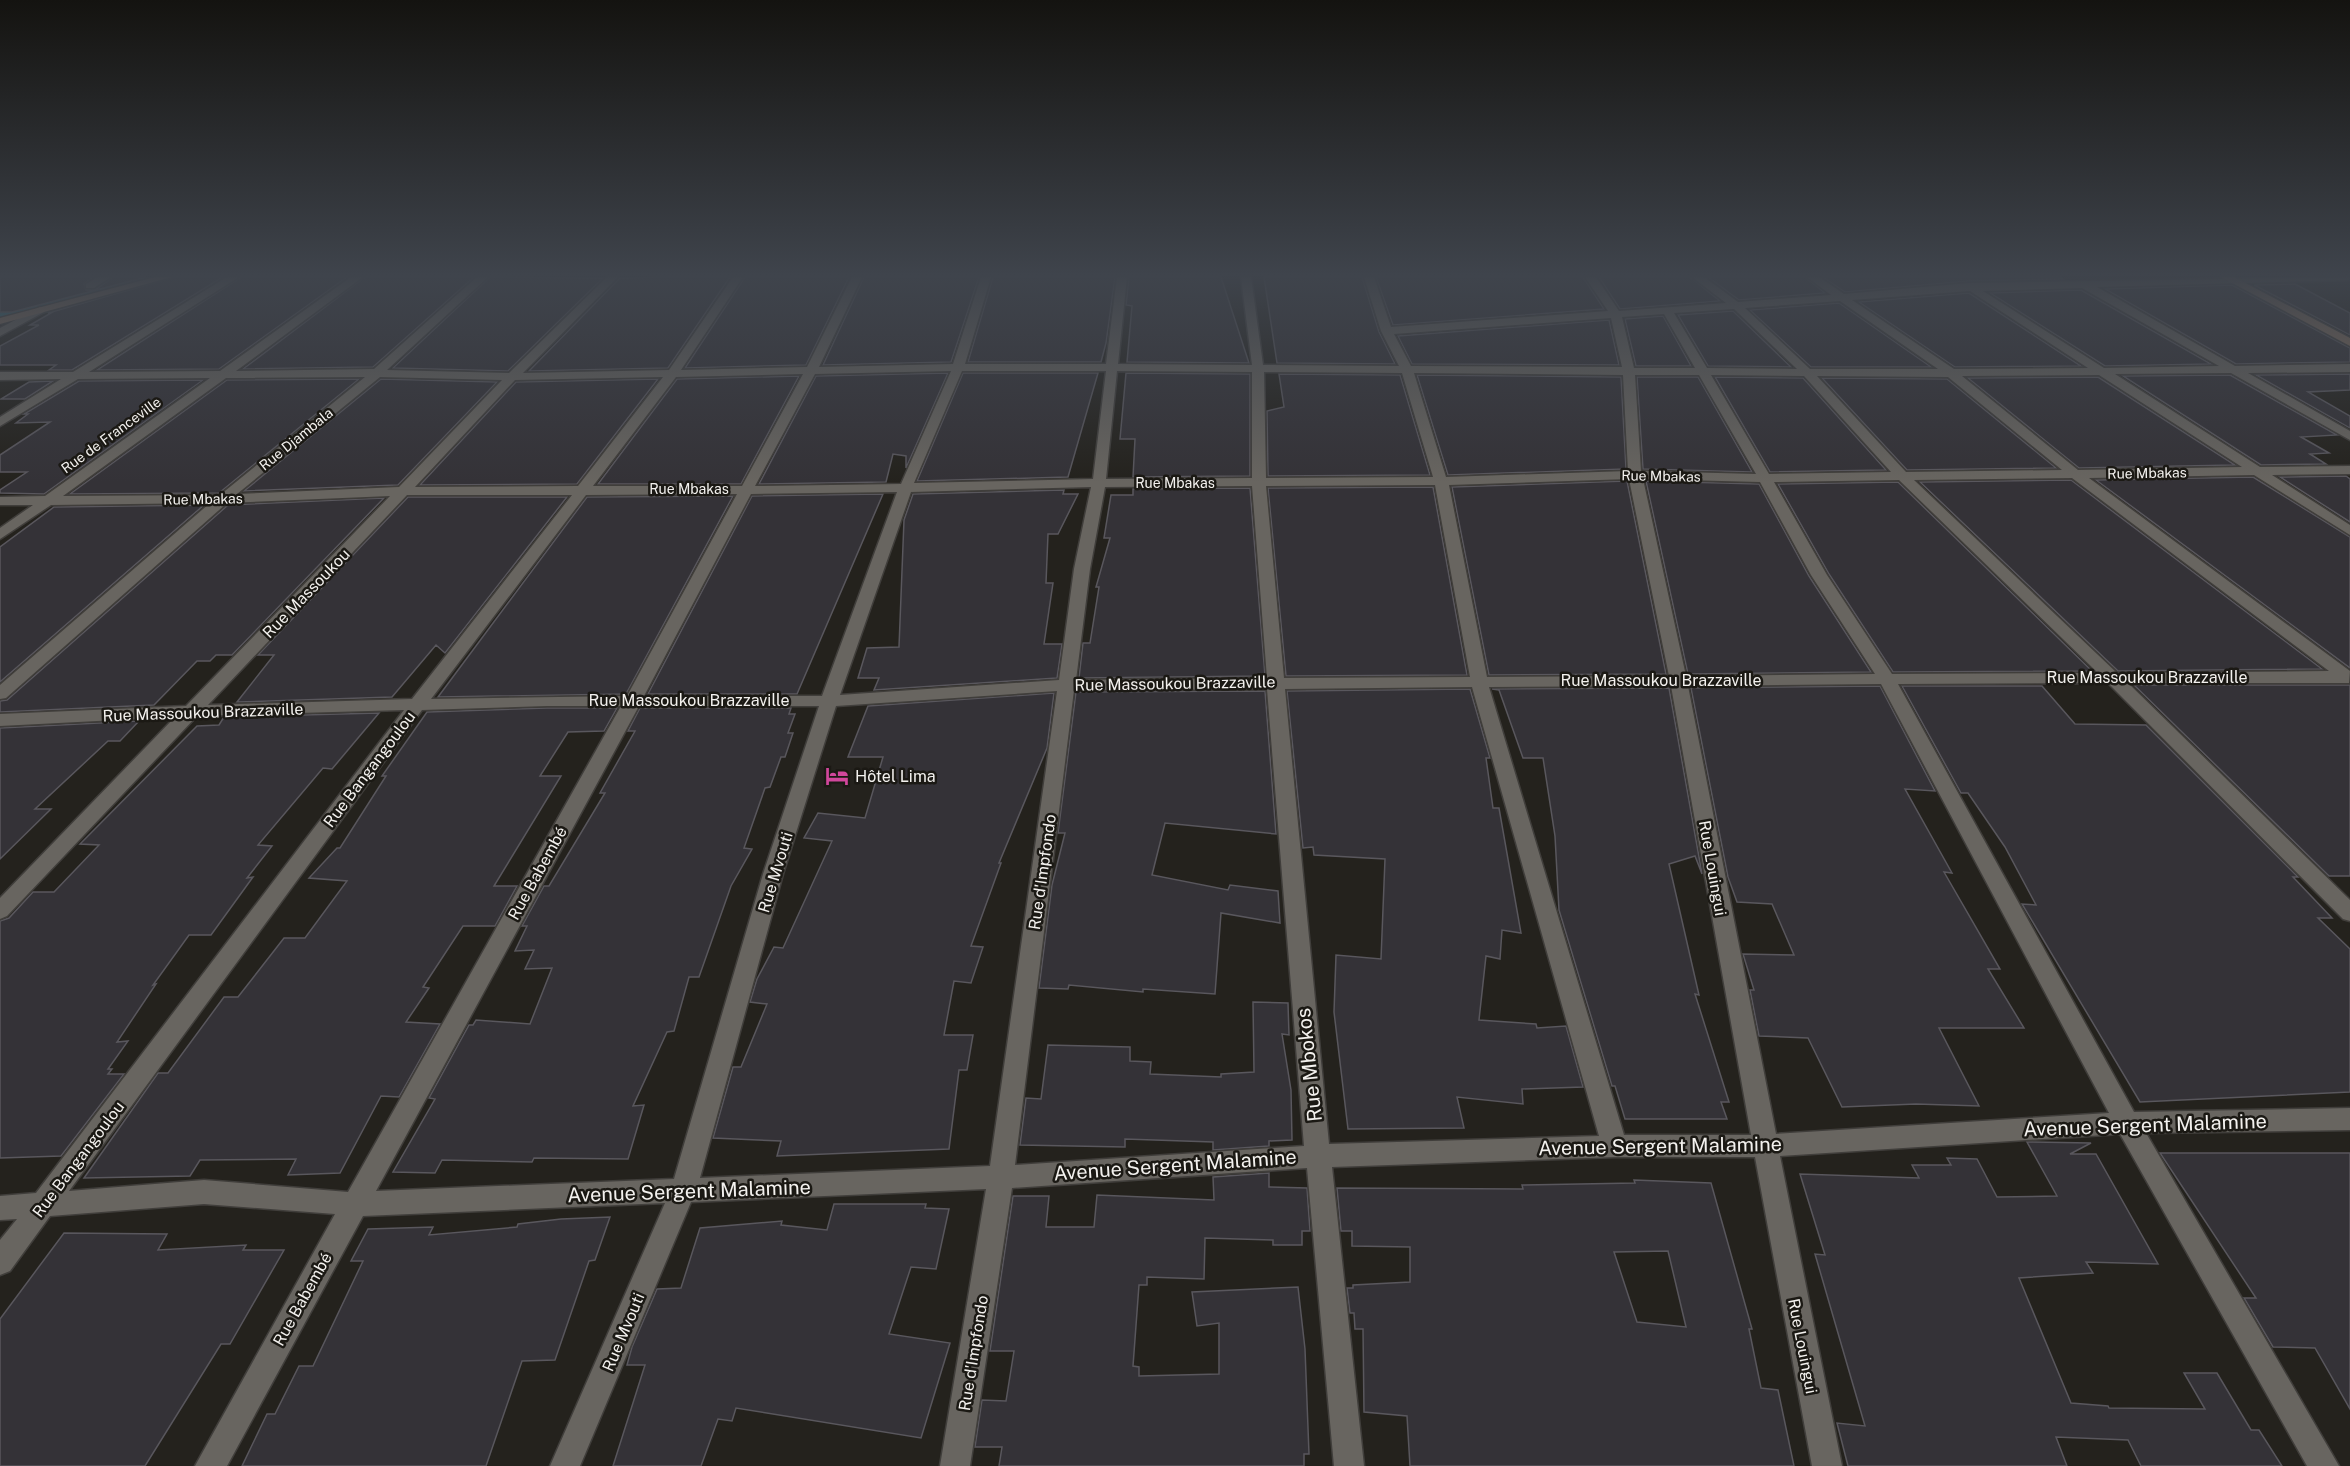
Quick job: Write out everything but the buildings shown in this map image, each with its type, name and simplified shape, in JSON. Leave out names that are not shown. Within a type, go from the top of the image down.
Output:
[{"type":"street","points":[[0,422],[123,345]]},
{"type":"street","name":"Rue de Franceville","points":[[0,535],[264,345]]},
{"type":"street","name":"Rue Djambala","points":[[0,694],[223,499],[407,345]]},
{"type":"street","name":"Rue Massoukou","points":[[0,911],[544,345]]},
{"type":"street","name":"Rue Bangangoulou","points":[[0,1262],[417,705],[672,374],[691,345]]},
{"type":"street","name":"Rue Babembé","points":[[210,1466],[634,699],[744,489],[824,345]]},
{"type":"street","name":"Rue Mvouti","points":[[565,1466],[683,1191],[773,874],[829,701],[906,487],[958,367],[965,345]]},
{"type":"street","name":"Rue d'Impfondo","points":[[955,1466],[1000,1177],[1082,569],[1099,483],[1114,345]]},
{"type":"street","name":"Rue Mbokos","points":[[1255,345],[1258,368],[1259,483],[1291,842],[1299,965],[1349,1466]]},
{"type":"street","points":[[1394,345],[1406,368],[1441,481],[1479,682],[1615,1146]]},
{"type":"street","name":"Rue Louingui","points":[[1625,345],[1629,370],[1629,421],[1635,475],[1679,680],[1764,1146],[1827,1466]]},
{"type":"street","points":[[1688,345],[1819,575],[1887,680],[2127,1123],[2324,1466]]},
{"type":"street","points":[[1778,345],[1806,372],[1900,476],[2111,676],[2350,913]]},
{"type":"street","points":[[1911,345],[1951,373],[2075,474],[2349,677]]},
{"type":"street","points":[[2058,345],[2261,472],[2350,531]]},
{"type":"street","points":[[2193,345],[2350,436]]},
{"type":"street","points":[[0,376],[377,373],[512,377],[958,367],[1951,373],[2100,373],[2350,368]]},
{"type":"street","name":"Rue Mbakas","points":[[0,501],[223,499],[403,491],[1441,481],[1635,475],[1765,478],[2350,470]]},
{"type":"street","name":"Rue Massoukou Brazzaville","points":[[0,720],[193,711],[634,699],[829,701],[1068,685],[1887,680],[2111,676],[2349,677]]},
{"type":"street","name":"Avenue Sergent Malamine","points":[[0,1208],[204,1192],[354,1204],[1000,1177],[1318,1156],[1615,1146],[1764,1146],[2127,1123],[2350,1119]]},
{"type":"place","name":"Hôtel Lima","points":[[837,776]]}]
